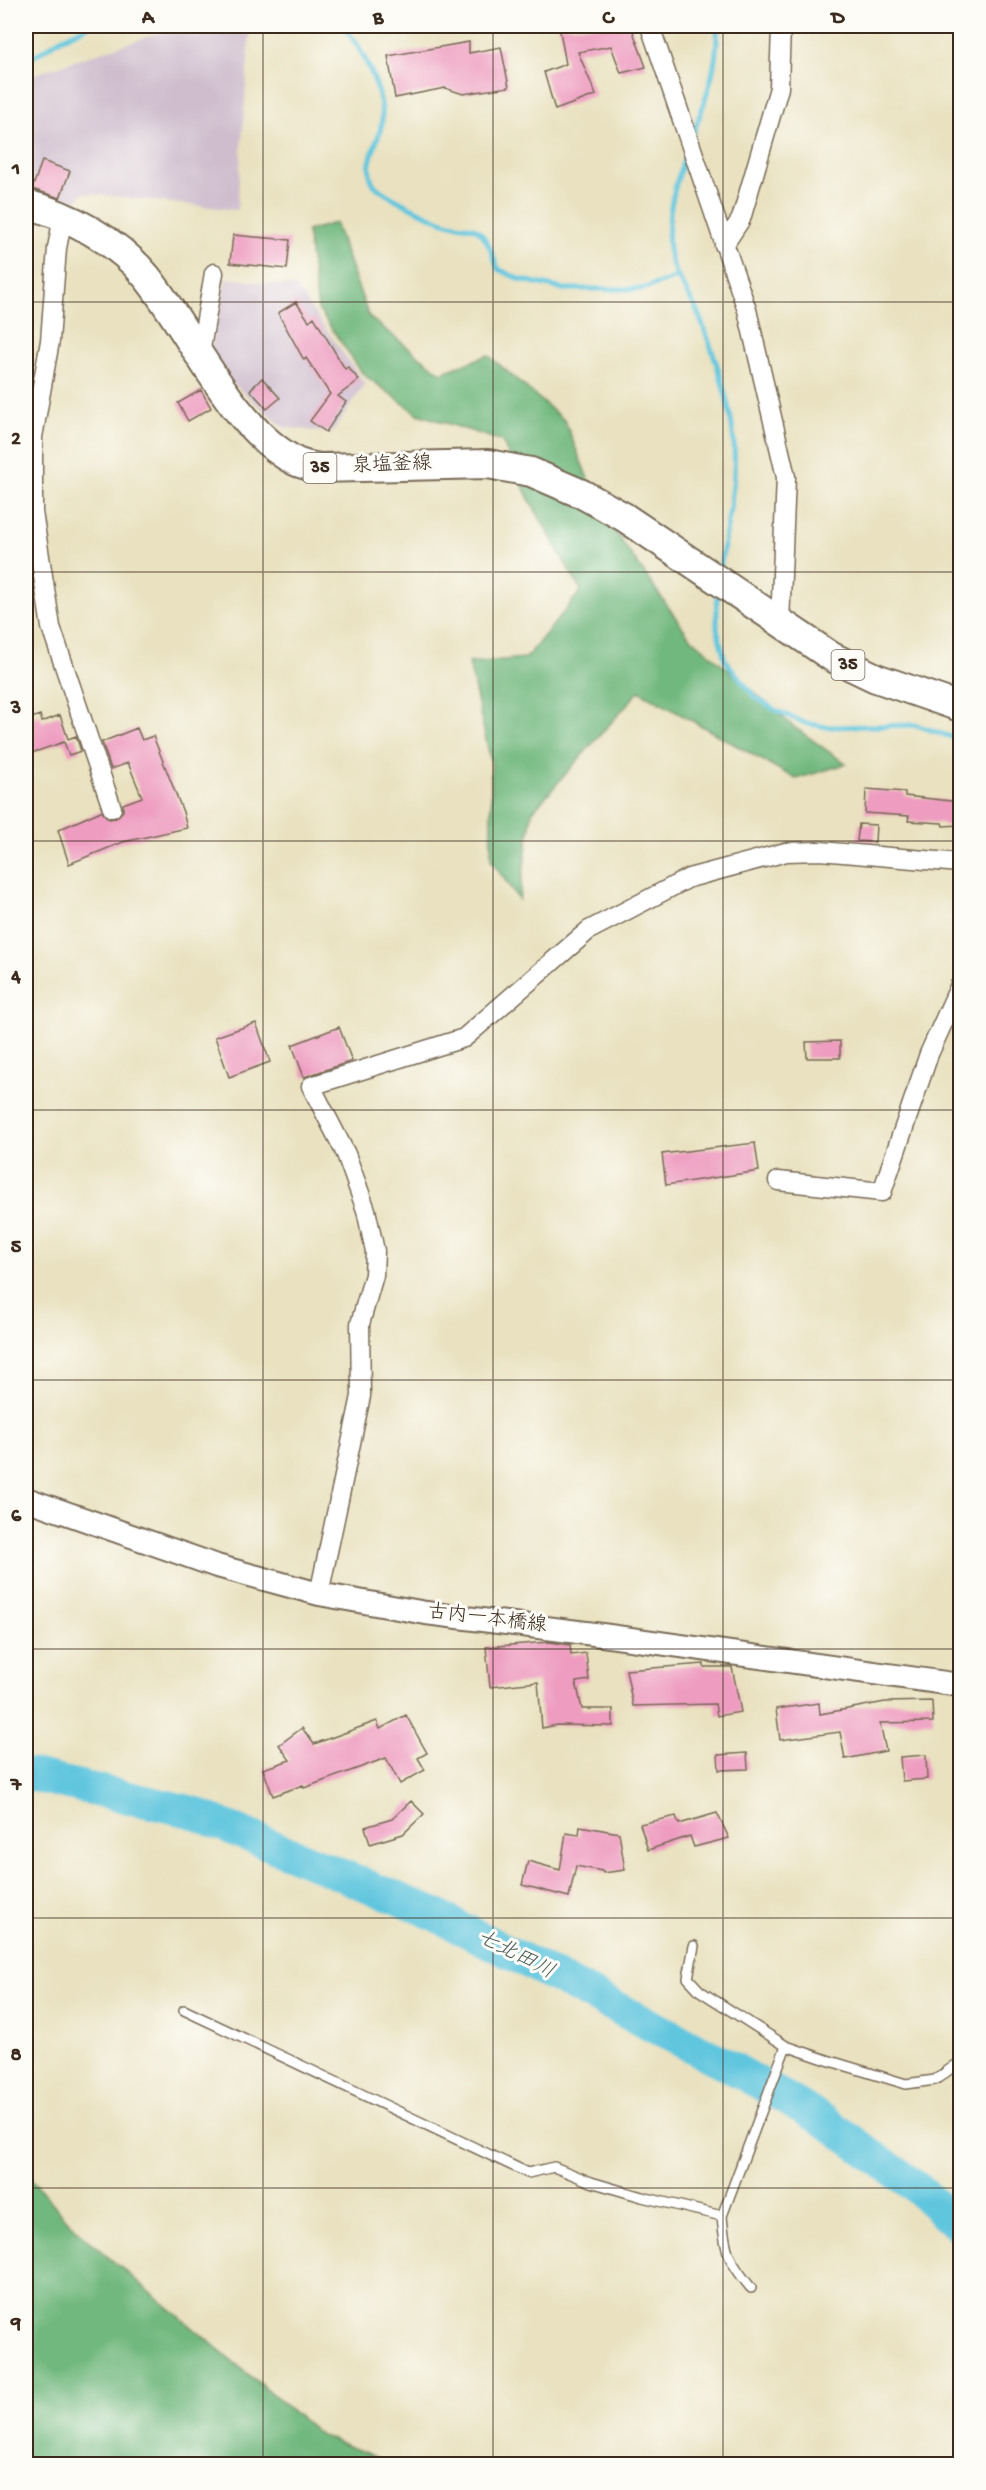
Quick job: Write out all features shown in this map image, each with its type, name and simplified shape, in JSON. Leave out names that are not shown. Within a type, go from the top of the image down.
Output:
[{"type":"main road","name":"泉塩釜線","points":[[26,204],[63,217],[99,236],[124,254],[144,274],[250,427],[295,462],[320,468],[488,464],[531,472],[582,494],[624,517],[780,623]]},
{"type":"main road","name":"35","points":[[780,623],[832,657],[876,678],[960,707]]},
{"type":"street","points":[[650,26],[747,310],[786,477],[780,623]]},
{"type":"street","points":[[724,245],[741,219],[779,88],[781,26]]},
{"type":"street","points":[[63,217],[57,248],[50,340],[33,437],[33,512],[45,604],[51,627],[112,808]]},
{"type":"street","points":[[200,354],[214,273]]},
{"type":"street","points":[[320,1594],[361,1396],[360,1324],[374,1275],[375,1251],[366,1210],[346,1154],[311,1086],[465,1038],[589,930],[689,878],[786,852],[820,851],[960,863]]},
{"type":"street","points":[[778,1181],[882,1192],[929,1054],[960,985]]},
{"type":"street","name":"古内一本橋線","points":[[26,1499],[217,1566],[320,1594],[426,1613],[960,1685]]},
{"type":"lane","points":[[694,1946],[688,1978],[700,1991],[786,2046],[906,2084],[935,2080],[960,2062]]},
{"type":"lane","points":[[184,2010],[528,2173],[554,2167],[591,2182],[642,2197],[722,2216]]},
{"type":"lane","points":[[750,2288],[731,2263],[724,2238],[722,2216],[786,2046]]},
{"type":"shaded area","points":[[180,26],[249,26],[250,29],[237,210],[83,193],[73,204],[26,193],[26,77]]},
{"type":"shaded area","points":[[226,278],[296,287],[365,384],[332,433],[283,427],[229,380],[210,352]]},
{"type":"green space","points":[[335,223],[369,317],[441,373],[488,355],[565,421],[601,512],[688,635],[793,726],[846,764],[796,779],[639,691],[532,812],[519,900],[491,860],[491,762],[469,663],[526,658],[581,591],[529,499],[502,441],[418,414],[363,374],[318,309],[307,231]]},
{"type":"green space","points":[[26,2173],[76,2230],[322,2436],[394,2464],[26,2464]]},
{"type":"building","points":[[559,26],[631,26],[646,67],[621,73],[611,46],[578,52],[596,95],[555,110],[544,72],[566,64]]},
{"type":"building","points":[[469,42],[469,53],[501,47],[509,87],[463,94],[445,88],[395,98],[388,56]]},
{"type":"building","points":[[42,161],[70,171],[60,198],[32,189]]},
{"type":"building","points":[[233,235],[290,240],[287,269],[230,263]]},
{"type":"building","points":[[296,302],[309,321],[314,317],[345,369],[348,367],[359,380],[338,396],[346,402],[326,432],[310,421],[330,394],[306,358],[304,360],[278,313]]},
{"type":"building","points":[[262,378],[280,398],[267,409],[250,390]]},
{"type":"building","points":[[201,390],[211,408],[188,421],[178,403]]},
{"type":"building","points":[[40,715],[42,722],[60,715],[68,739],[76,736],[81,751],[69,755],[64,742],[26,755],[26,720]]},
{"type":"building","points":[[137,728],[142,740],[153,736],[187,828],[123,842],[69,864],[58,830],[101,811],[109,819],[116,818],[123,811],[123,804],[142,797],[128,763],[111,769],[102,742]]},
{"type":"building","points":[[866,789],[905,792],[905,796],[960,802],[960,825],[943,826],[942,823],[908,821],[909,816],[865,813]]},
{"type":"building","points":[[859,824],[876,825],[875,842],[857,841]]},
{"type":"building","points":[[256,1023],[270,1062],[229,1077],[215,1037]]},
{"type":"building","points":[[339,1027],[352,1061],[304,1077],[292,1045]]},
{"type":"building","points":[[840,1041],[840,1058],[807,1058],[806,1042]]},
{"type":"building","points":[[755,1143],[759,1171],[666,1185],[662,1154]]},
{"type":"building","points":[[549,1642],[570,1645],[571,1655],[586,1653],[589,1680],[576,1682],[582,1709],[613,1709],[613,1726],[557,1725],[542,1728],[538,1682],[490,1687],[486,1647]]},
{"type":"building","points":[[704,1664],[704,1667],[732,1667],[741,1712],[717,1716],[715,1704],[633,1706],[626,1670]]},
{"type":"building","points":[[932,1701],[933,1722],[880,1723],[886,1751],[845,1759],[840,1732],[780,1740],[776,1709],[819,1703],[820,1714],[885,1702]]},
{"type":"building","points":[[406,1715],[427,1753],[418,1758],[425,1770],[400,1784],[386,1758],[304,1788],[303,1785],[273,1796],[263,1769],[290,1760],[279,1745],[302,1728],[314,1744],[377,1721],[380,1729]]},
{"type":"building","points":[[747,1753],[748,1769],[719,1770],[718,1755]]},
{"type":"building","points":[[926,1755],[927,1779],[902,1781],[900,1757]]},
{"type":"building","points":[[411,1801],[424,1814],[403,1834],[370,1844],[365,1827],[392,1819]]},
{"type":"building","points":[[717,1813],[729,1838],[694,1847],[690,1836],[648,1850],[640,1824],[676,1816],[679,1824]]},
{"type":"building","points":[[580,1826],[619,1833],[625,1870],[603,1873],[576,1866],[569,1897],[522,1885],[528,1861],[560,1870],[566,1833],[579,1835]]},
{"type":"waterway","points":[[26,62],[59,40],[88,26]]},
{"type":"waterway","points":[[343,26],[370,70],[382,109],[381,129],[369,168],[373,183],[377,188],[437,219],[476,229],[487,242],[498,269],[519,279],[563,289],[642,289],[677,277]]},
{"type":"waterway","points":[[693,134],[714,67],[717,26]]},
{"type":"waterway","points":[[687,151],[672,199],[669,249],[676,274],[697,311],[708,339],[722,381],[732,425],[734,480],[720,570]]},
{"type":"waterway","points":[[717,591],[717,629],[725,660],[754,696],[775,710],[805,723],[827,727],[916,725],[960,740]]},
{"type":"waterway","name":"七北田川","points":[[26,1774],[192,1812],[432,1913],[724,2063],[825,2121],[916,2187],[960,2227]]}]
